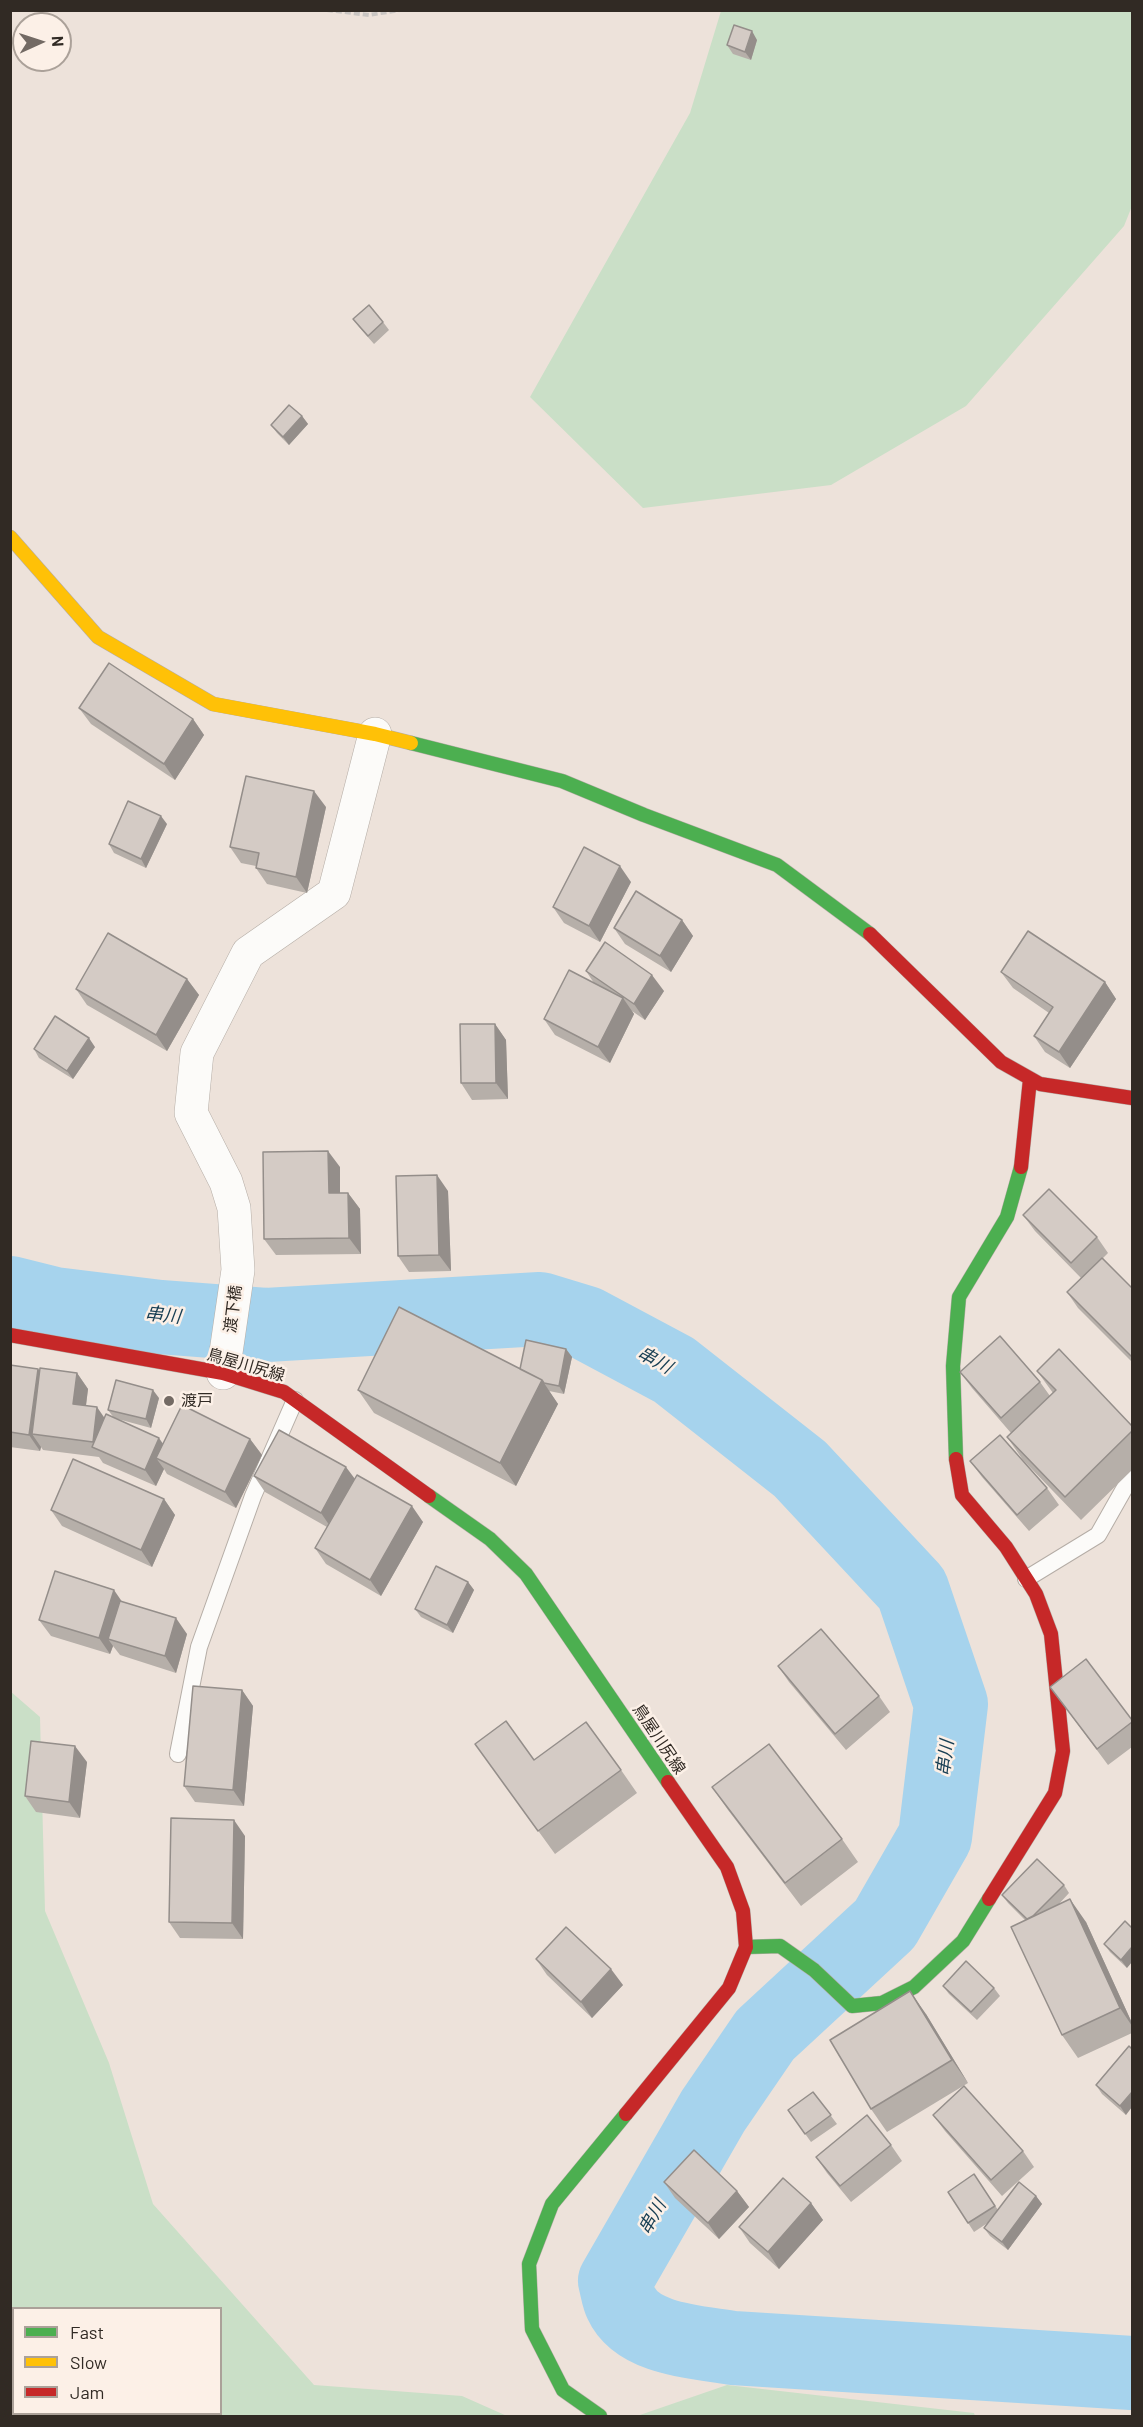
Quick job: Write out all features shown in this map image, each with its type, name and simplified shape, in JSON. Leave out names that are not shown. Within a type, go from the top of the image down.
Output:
[{"type":"street","points":[[11,539],[98,637],[213,704],[375,734],[562,781],[644,815],[777,865],[862,927],[1001,1062],[1040,1084],[1132,1098]]},
{"type":"street","name":"渡下橋","points":[[225,1360],[238,1270],[234,1208],[229,1191],[191,1113],[197,1053],[248,953],[334,893],[375,734]]},
{"type":"street","points":[[600,2416],[563,2390],[532,2329],[529,2264],[552,2204],[729,1988],[747,1947],[780,1946],[814,1970],[852,2006],[882,2003],[914,1987],[963,1941],[1055,1793],[1063,1751],[1051,1634],[1036,1594],[1006,1547],[962,1495],[956,1463],[953,1366],[959,1297],[1007,1217],[1022,1162],[1030,1079]]},
{"type":"street","name":"鳥屋川尻線","points":[[10,1335],[225,1360],[296,1400],[490,1539],[526,1574],[727,1867],[742,1911],[747,1947]]},
{"type":"lane","points":[[178,1754],[199,1647],[253,1496],[296,1400]]},
{"type":"lane","points":[[1026,1579],[1098,1535],[1132,1475]]},
{"type":"path","points":[[327,10],[369,15],[400,10]]},
{"type":"green space","points":[[721,11],[1132,11],[1132,206],[1124,226],[966,406],[831,485],[643,508],[530,397],[690,113]]},
{"type":"green space","points":[[10,1691],[40,1717],[45,1911],[109,2063],[153,2204],[314,2385],[462,2396],[507,2416],[11,2416]]},
{"type":"green space","points":[[727,2385],[974,2413],[975,2416],[637,2416]]},
{"type":"building","points":[[734,25],[752,31],[745,52],[727,45]]},
{"type":"building","points":[[369,305],[383,322],[368,336],[353,319]]},
{"type":"building","points":[[289,405],[302,416],[283,437],[271,425]]},
{"type":"building","points":[[109,663],[193,719],[164,764],[79,708]]},
{"type":"building","points":[[246,776],[314,791],[296,877],[256,868],[259,853],[230,847]]},
{"type":"building","points":[[128,801],[161,816],[141,859],[109,844]]},
{"type":"building","points":[[584,847],[620,866],[589,926],[553,907]]},
{"type":"building","points":[[636,891],[682,920],[660,956],[614,928]]},
{"type":"building","points":[[1028,931],[1105,982],[1059,1052],[1034,1036],[1053,1007],[1001,972]]},
{"type":"building","points":[[108,933],[187,979],[156,1035],[76,989]]},
{"type":"building","points":[[605,942],[652,975],[634,1004],[586,971]]},
{"type":"building","points":[[569,970],[623,998],[598,1047],[544,1019]]},
{"type":"building","points":[[55,1016],[89,1038],[67,1071],[34,1049]]},
{"type":"building","points":[[460,1024],[495,1024],[496,1083],[461,1083]]},
{"type":"building","points":[[328,1151],[329,1193],[348,1193],[349,1238],[264,1239],[263,1152]]},
{"type":"building","points":[[437,1175],[439,1255],[398,1256],[396,1176]]},
{"type":"building","points":[[1049,1189],[1097,1237],[1071,1263],[1023,1215]]},
{"type":"building","points":[[1102,1258],[1132,1288],[1132,1357],[1067,1292]]},
{"type":"building","points":[[399,1307],[542,1380],[500,1463],[358,1390]]},
{"type":"building","points":[[1000,1336],[1040,1382],[1001,1418],[960,1372]]},
{"type":"building","points":[[526,1340],[566,1349],[559,1386],[544,1383],[520,1369]]},
{"type":"building","points":[[1059,1349],[1132,1426],[1132,1431],[1065,1497],[1007,1437],[1056,1390],[1037,1371]]},
{"type":"building","points":[[10,1365],[38,1369],[29,1435],[10,1432]]},
{"type":"building","points":[[40,1368],[77,1373],[73,1404],[97,1407],[93,1442],[32,1434]]},
{"type":"building","points":[[116,1380],[153,1390],[146,1419],[108,1410]]},
{"type":"building","points":[[182,1405],[250,1439],[225,1492],[156,1458]]},
{"type":"building","points":[[106,1414],[159,1438],[145,1470],[92,1447]]},
{"type":"building","points":[[279,1430],[346,1467],[321,1513],[254,1476]]},
{"type":"building","points":[[1000,1435],[1047,1488],[1017,1515],[970,1461]]},
{"type":"building","points":[[73,1459],[164,1499],[141,1550],[51,1510]]},
{"type":"building","points":[[357,1475],[412,1506],[370,1580],[315,1548]]},
{"type":"building","points":[[436,1566],[468,1582],[447,1625],[415,1609]]},
{"type":"building","points":[[55,1571],[114,1590],[99,1638],[39,1620]]},
{"type":"building","points":[[120,1601],[176,1618],[165,1656],[108,1639]]},
{"type":"building","points":[[821,1629],[879,1696],[835,1734],[778,1666]]},
{"type":"building","points":[[1086,1659],[1132,1720],[1097,1749],[1050,1687]]},
{"type":"building","points":[[193,1686],[242,1690],[233,1790],[184,1786]]},
{"type":"building","points":[[506,1721],[534,1760],[586,1722],[621,1770],[538,1831],[475,1744]]},
{"type":"building","points":[[31,1741],[75,1746],[69,1802],[25,1796]]},
{"type":"building","points":[[769,1744],[842,1839],[785,1883],[712,1787]]},
{"type":"building","points":[[171,1818],[234,1820],[232,1923],[169,1922]]},
{"type":"building","points":[[1037,1859],[1064,1885],[1033,1916],[1027,1919],[1002,1895]]},
{"type":"building","points":[[1070,1899],[1120,2008],[1062,2035],[1011,1927]]},
{"type":"building","points":[[1125,1921],[1132,1928],[1132,1947],[1121,1960],[1104,1944]]},
{"type":"building","points":[[566,1927],[611,1969],[581,2002],[536,1959]]},
{"type":"building","points":[[966,1961],[994,1988],[971,2012],[943,1986]]},
{"type":"building","points":[[910,1991],[952,2060],[871,2109],[830,2040]]},
{"type":"building","points":[[1129,2046],[1132,2049],[1132,2092],[1120,2106],[1096,2085]]},
{"type":"building","points":[[964,2086],[1023,2151],[991,2180],[933,2115]]},
{"type":"building","points":[[813,2092],[831,2115],[805,2134],[788,2110]]},
{"type":"building","points":[[867,2115],[891,2145],[840,2186],[816,2157]]},
{"type":"building","points":[[694,2150],[737,2191],[708,2223],[664,2182]]},
{"type":"building","points":[[974,2174],[995,2206],[968,2223],[948,2192]]},
{"type":"building","points":[[783,2178],[811,2203],[768,2252],[739,2227]]},
{"type":"building","points":[[1019,2182],[1036,2196],[1002,2242],[984,2228]]},
{"type":"waterway","name":"串川","points":[[10,1293],[54,1304],[160,1317],[266,1325],[540,1309],[586,1323],[674,1370],[800,1469],[912,1589],[951,1704],[935,1837],[885,1924],[765,2035],[713,2111],[615,2281],[620,2301],[629,2315],[641,2325],[655,2332],[687,2341],[733,2348],[1132,2373]]},
{"type":"traffic: fast","points":[[411,743],[562,781],[644,815],[777,865],[870,934]]},
{"type":"traffic: fast","points":[[956,1459],[953,1366],[959,1297],[1007,1217],[1021,1167]]},
{"type":"traffic: fast","points":[[429,1496],[490,1539],[526,1574],[668,1782]]},
{"type":"traffic: fast","points":[[746,1947],[780,1946],[814,1970],[852,2006],[882,2003],[914,1987],[963,1941],[989,1899]]},
{"type":"traffic: fast","points":[[600,2416],[563,2390],[532,2329],[529,2264],[552,2204],[626,2114]]},
{"type":"traffic: slow","points":[[10,537],[98,637],[213,704],[375,734],[411,743]]},
{"type":"traffic: jam","points":[[870,934],[1001,1062],[1040,1084],[1132,1098]]},
{"type":"traffic: jam","points":[[1021,1167],[1030,1079]]},
{"type":"traffic: jam","points":[[10,1335],[223,1373],[284,1392],[429,1496]]},
{"type":"traffic: jam","points":[[956,1459],[962,1495],[1006,1547],[1036,1594],[1051,1634],[1063,1751],[1055,1793],[989,1899]]},
{"type":"traffic: jam","points":[[626,2114],[729,1988],[746,1947],[743,1911],[727,1867],[668,1782]]},
{"type":"place","name":"渡戸","points":[[169,1401]]}]
